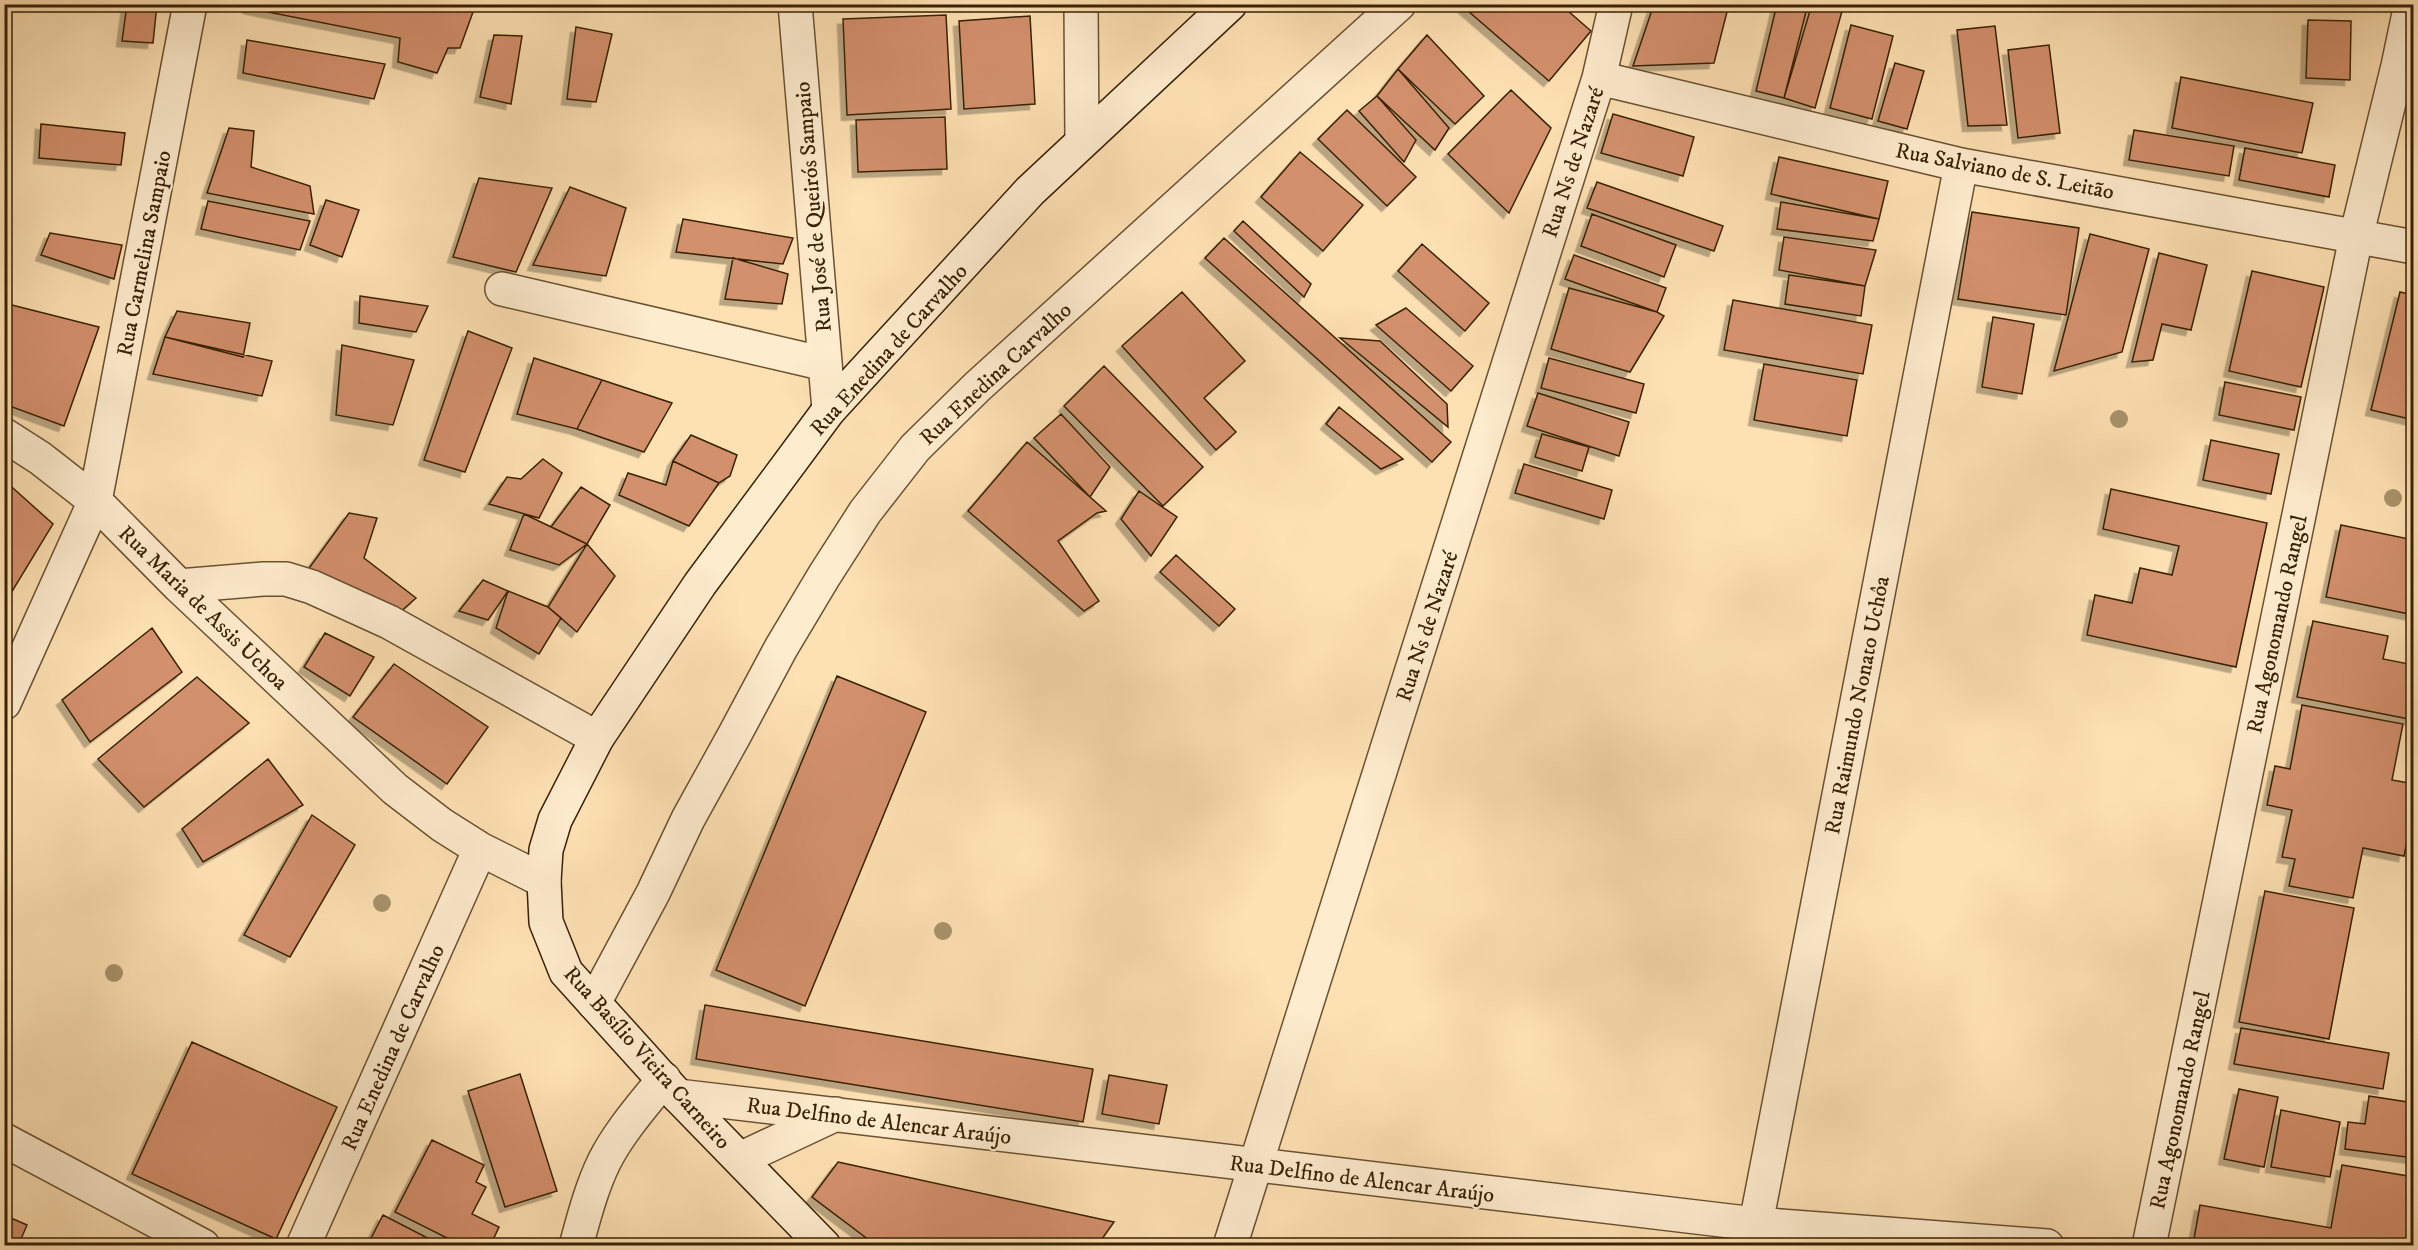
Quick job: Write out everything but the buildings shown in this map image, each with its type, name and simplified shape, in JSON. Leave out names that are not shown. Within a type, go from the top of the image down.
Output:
[{"type":"street","name":"Rua Carmelina Sampaio","points":[[4,703],[95,501],[190,4]]},
{"type":"street","points":[[1081,4],[1082,141]]},
{"type":"street","name":"Rua Enedina de Carvalho","points":[[597,738],[700,584],[829,410],[1030,191],[1230,4]]},
{"type":"street","name":"Rua Enedina Carvalho","points":[[594,1003],[653,893],[688,819],[781,648],[864,512],[915,448],[977,387],[1399,4]]},
{"type":"street","name":"Rua Ns de Nazaré","points":[[1230,1245],[1599,78],[1616,4]]},
{"type":"street","name":"Rua Agonomando Rangel","points":[[2149,1245],[2356,237],[2406,67],[2411,4]]},
{"type":"street","name":"Rua José de Queirós Sampaio","points":[[787,6],[829,410]]},
{"type":"street","name":"Rua Salviano de S. Leitão","points":[[1599,78],[1961,165],[2414,247]]},
{"type":"street","name":"Rua Raimundo Nonato Uchôa","points":[[1753,1235],[1961,165]]},
{"type":"street","points":[[502,288],[825,364]]},
{"type":"street","name":"Rua Maria de Assis Uchoa","points":[[4,435],[40,458],[95,501],[178,586],[395,789],[442,825],[480,849],[544,881]]},
{"type":"street","points":[[178,586],[286,579],[312,587],[389,622],[597,738]]},
{"type":"street","name":"Rua Basílio Vieira Carneiro","points":[[597,738],[555,820],[546,850],[544,881],[546,922],[556,950],[566,972],[671,1088],[824,1245]]},
{"type":"street","name":"Rua Enedina de Carvalho","points":[[303,1245],[480,849]]},
{"type":"street","points":[[576,1245],[590,1194],[605,1160],[629,1123],[671,1088]]},
{"type":"street","name":"Rua Delfino de Alencar Araújo","points":[[671,1088],[836,1114],[1255,1166],[1753,1235],[2047,1245]]},
{"type":"street","points":[[740,1159],[836,1114]]},
{"type":"street","points":[[4,1140],[203,1245]]}]
